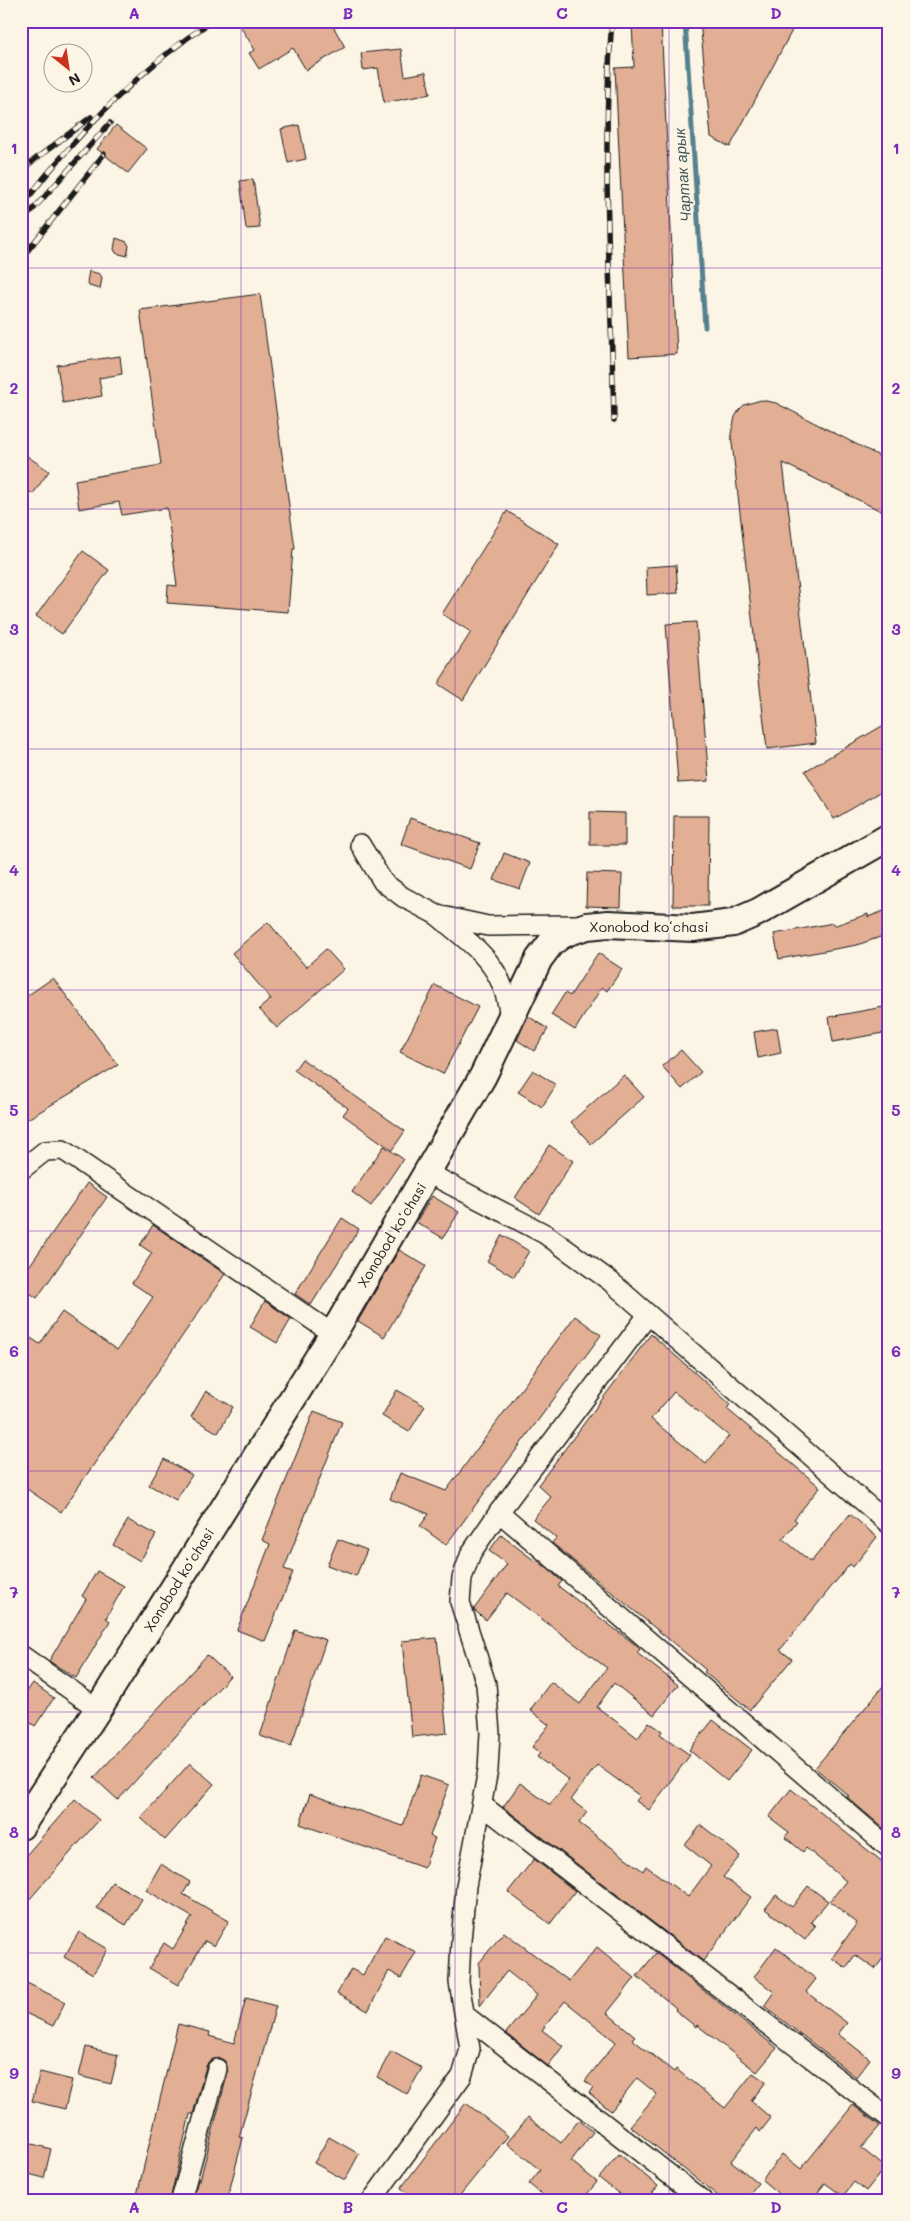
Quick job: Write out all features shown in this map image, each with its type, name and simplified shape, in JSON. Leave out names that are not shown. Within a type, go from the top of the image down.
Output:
[{"type":"main road","name":"Xonobod koʻchasi","points":[[21,1826],[98,1710],[332,1334],[484,1076],[539,959],[551,943],[568,932],[598,925],[693,928],[733,924],[758,912],[889,837]]},
{"type":"street","points":[[360,844],[384,882],[403,897],[437,915],[488,959],[498,972],[504,987],[510,1020]]},
{"type":"street","points":[[437,915],[488,926],[598,925]]},
{"type":"street","points":[[21,1170],[45,1151],[63,1150],[332,1334]]},
{"type":"street","points":[[428,1172],[545,1234],[610,1281],[889,1524]]},
{"type":"street","points":[[375,2198],[462,2076],[470,2049],[459,1982],[461,1941],[466,1886],[488,1770],[490,1733],[486,1684],[460,1602],[462,1578],[471,1554],[499,1512],[648,1315]]},
{"type":"street","points":[[499,1512],[889,1848]]},
{"type":"street","points":[[21,1655],[98,1710]]},
{"type":"street","points":[[482,1805],[889,2118]]},
{"type":"street","points":[[466,2016],[702,2200]]},
{"type":"street","points":[[181,2200],[217,2069]]},
{"type":"building","points":[[237,21],[330,21],[345,47],[306,70],[293,48],[259,69],[249,53],[255,50]]},
{"type":"building","points":[[632,21],[661,21],[677,354],[629,357],[615,68],[634,67]]},
{"type":"building","points":[[700,21],[797,21],[730,147],[711,137]]},
{"type":"building","points":[[401,49],[405,76],[426,72],[430,94],[384,103],[378,68],[363,70],[361,53]]},
{"type":"building","points":[[116,125],[147,149],[128,173],[97,149]]},
{"type":"building","points":[[299,125],[306,159],[288,163],[281,129]]},
{"type":"building","points":[[253,179],[260,228],[246,229],[240,181]]},
{"type":"building","points":[[116,238],[127,242],[129,246],[127,256],[116,253],[114,249]]},
{"type":"building","points":[[89,271],[100,274],[102,278],[100,289],[89,286],[87,282]]},
{"type":"building","points":[[260,294],[295,549],[293,549],[288,612],[167,603],[168,585],[177,586],[167,508],[122,515],[119,502],[79,509],[75,480],[161,465],[140,310]]},
{"type":"building","points":[[120,356],[122,374],[99,378],[102,396],[63,403],[57,365]]},
{"type":"building","points":[[761,400],[776,403],[889,461],[889,515],[783,463],[816,743],[767,749],[731,434],[735,417],[739,410],[744,405]]},
{"type":"building","points":[[21,452],[49,471],[33,494],[21,486]]},
{"type":"building","points":[[507,511],[559,544],[463,700],[438,684],[471,632],[442,614]]},
{"type":"building","points":[[83,551],[109,570],[62,634],[36,616]]},
{"type":"building","points":[[676,565],[678,593],[647,595],[646,567]]},
{"type":"building","points":[[696,622],[709,781],[678,783],[666,624]]},
{"type":"building","points":[[889,722],[889,787],[834,819],[805,771]]},
{"type":"building","points":[[590,812],[625,813],[625,845],[590,845]]},
{"type":"building","points":[[674,816],[709,816],[708,906],[673,906]]},
{"type":"building","points":[[410,818],[480,843],[470,869],[401,844]]},
{"type":"building","points":[[504,853],[530,863],[520,889],[494,880]]},
{"type":"building","points":[[587,873],[622,874],[621,907],[586,906]]},
{"type":"building","points":[[889,909],[889,934],[857,945],[779,959],[774,934],[833,923],[833,926],[868,914],[868,917]]},
{"type":"building","points":[[268,922],[306,967],[326,949],[344,969],[277,1028],[259,1009],[271,999],[232,953]]},
{"type":"building","points":[[598,953],[622,969],[607,991],[602,987],[575,1030],[551,1015],[565,993],[570,996]]},
{"type":"building","points":[[53,978],[118,1065],[21,1123],[21,1000]]},
{"type":"building","points":[[435,985],[478,1007],[443,1074],[400,1052]]},
{"type":"building","points":[[889,1006],[889,1032],[833,1042],[829,1017]]},
{"type":"building","points":[[528,1016],[548,1029],[534,1051],[517,1040]]},
{"type":"building","points":[[777,1028],[781,1053],[758,1058],[754,1032]]},
{"type":"building","points":[[681,1050],[701,1072],[682,1089],[662,1066]]},
{"type":"building","points":[[302,1059],[405,1131],[392,1150],[343,1115],[348,1108],[294,1070]]},
{"type":"building","points":[[533,1070],[556,1085],[542,1107],[518,1092]]},
{"type":"building","points":[[624,1075],[644,1097],[591,1144],[571,1122]]},
{"type":"building","points":[[549,1145],[573,1161],[539,1214],[515,1198]]},
{"type":"building","points":[[384,1146],[403,1159],[371,1206],[352,1192]]},
{"type":"building","points":[[87,1183],[107,1197],[37,1298],[21,1287],[21,1278]]},
{"type":"building","points":[[432,1196],[459,1212],[443,1238],[416,1222]]},
{"type":"building","points":[[342,1218],[359,1229],[311,1305],[295,1294]]},
{"type":"building","points":[[153,1225],[225,1274],[61,1512],[21,1485],[21,1332],[40,1344],[62,1312],[117,1350],[153,1297],[132,1283],[152,1253],[140,1245]]},
{"type":"building","points":[[502,1235],[529,1251],[514,1277],[487,1261]]},
{"type":"building","points":[[399,1250],[426,1266],[384,1337],[358,1321]]},
{"type":"building","points":[[265,1301],[291,1319],[277,1343],[250,1327]]},
{"type":"building","points":[[575,1316],[601,1335],[446,1545],[420,1526],[429,1514],[390,1499],[400,1473],[446,1491]]},
{"type":"building","points":[[651,1334],[730,1404],[727,1409],[820,1487],[794,1519],[797,1521],[783,1539],[811,1562],[850,1514],[877,1537],[853,1567],[850,1564],[780,1650],[792,1659],[750,1710],[704,1672],[706,1670],[552,1543],[556,1538],[533,1519],[551,1497],[538,1485]],"holes":[[[674,1392],[729,1436],[706,1464],[651,1419]]]},
{"type":"building","points":[[397,1390],[425,1406],[409,1432],[382,1416]]},
{"type":"building","points":[[206,1391],[233,1407],[218,1433],[191,1417]]},
{"type":"building","points":[[314,1411],[342,1422],[284,1569],[293,1572],[265,1641],[237,1630],[270,1544],[262,1540]]},
{"type":"building","points":[[164,1459],[192,1475],[176,1500],[149,1485]]},
{"type":"building","points":[[128,1520],[156,1535],[140,1561],[113,1545]]},
{"type":"building","points":[[501,1535],[535,1561],[537,1560],[562,1581],[558,1586],[632,1642],[640,1649],[637,1653],[678,1685],[654,1715],[614,1683],[597,1707],[638,1738],[649,1722],[662,1731],[660,1734],[690,1755],[649,1810],[636,1801],[640,1796],[597,1765],[571,1800],[587,1812],[579,1823],[643,1871],[646,1866],[688,1897],[711,1866],[685,1845],[701,1825],[740,1856],[723,1877],[751,1897],[703,1961],[503,1807],[520,1783],[550,1805],[569,1780],[537,1757],[540,1753],[532,1747],[549,1725],[530,1710],[551,1682],[580,1704],[607,1668],[507,1593],[486,1620],[475,1611],[474,1609],[507,1564],[489,1551]]},
{"type":"building","points":[[338,1539],[367,1550],[356,1576],[327,1565]]},
{"type":"building","points":[[97,1571],[124,1586],[106,1618],[110,1621],[76,1678],[49,1661],[86,1599],[82,1596]]},
{"type":"building","points":[[295,1630],[326,1640],[291,1746],[260,1736]]},
{"type":"building","points":[[437,1638],[447,1733],[412,1737],[402,1641]]},
{"type":"building","points":[[207,1655],[230,1676],[118,1800],[94,1778]]},
{"type":"building","points":[[889,1679],[889,1833],[815,1768]]},
{"type":"building","points":[[33,1683],[54,1698],[35,1726],[21,1716],[21,1700]]},
{"type":"building","points":[[713,1720],[752,1750],[727,1781],[689,1750]]},
{"type":"building","points":[[190,1763],[214,1784],[165,1840],[141,1818]]},
{"type":"building","points":[[421,1775],[449,1785],[430,1836],[435,1838],[424,1868],[300,1824],[310,1794],[403,1826]]},
{"type":"building","points":[[791,1789],[889,1867],[889,1950],[875,1969],[855,1955],[846,1968],[832,1958],[857,1923],[830,1901],[846,1881],[806,1848],[803,1852],[785,1837],[789,1832],[769,1817]]},
{"type":"building","points":[[75,1799],[99,1820],[21,1909],[21,1861]]},
{"type":"building","points":[[534,1859],[575,1891],[550,1924],[508,1892]]},
{"type":"building","points":[[161,1864],[190,1882],[183,1894],[229,1921],[214,1946],[205,1941],[178,1985],[149,1968],[164,1943],[173,1949],[192,1917],[146,1890]]},
{"type":"building","points":[[112,1882],[142,1899],[126,1925],[97,1908]]},
{"type":"building","points":[[808,1886],[828,1901],[811,1922],[815,1926],[805,1940],[765,1909],[776,1895],[792,1907]]},
{"type":"building","points":[[79,1932],[108,1949],[93,1974],[64,1957]]},
{"type":"building","points":[[504,1932],[569,1981],[597,1947],[635,1978],[607,2013],[635,2036],[632,2039],[674,2072],[676,2069],[725,2108],[753,2073],[766,2082],[751,2101],[771,2118],[760,2132],[757,2128],[731,2161],[758,2183],[745,2200],[723,2200],[630,2126],[657,2094],[637,2078],[611,2111],[589,2093],[593,2087],[585,2081],[616,2042],[565,2001],[542,2030],[563,2046],[548,2066],[506,2033],[537,1995],[507,1971],[480,2006],[479,1963]]},
{"type":"building","points":[[385,1936],[416,1952],[401,1978],[389,1971],[368,2011],[337,1994],[351,1969],[363,1975]]},
{"type":"building","points":[[776,1947],[816,1979],[806,1992],[847,2023],[838,2034],[870,2059],[856,2077],[764,2006],[774,1992],[754,1977]]},
{"type":"building","points":[[656,1953],[777,2048],[757,2072],[697,2025],[696,2027],[637,1976]]},
{"type":"building","points":[[21,1980],[65,2002],[53,2026],[21,2011]]},
{"type":"building","points":[[246,1998],[276,2006],[239,2137],[243,2138],[227,2200],[193,2200],[228,2072],[225,2061],[220,2058],[209,2061],[206,2066],[193,2114],[190,2114],[170,2200],[156,2200],[137,2195],[178,2024],[210,2032],[209,2036],[234,2043]]},
{"type":"building","points":[[86,2047],[118,2055],[111,2084],[79,2076]]},
{"type":"building","points":[[391,2051],[422,2068],[407,2094],[377,2077]]},
{"type":"building","points":[[40,2072],[72,2080],[65,2109],[32,2101]]},
{"type":"building","points":[[466,2103],[508,2136],[456,2200],[416,2200],[401,2188]]},
{"type":"building","points":[[853,2105],[880,2126],[861,2148],[885,2167],[866,2191],[854,2182],[843,2196],[825,2183],[812,2200],[786,2200],[762,2180],[782,2154],[801,2169]]},
{"type":"building","points":[[528,2117],[561,2143],[579,2120],[593,2132],[571,2161],[597,2182],[582,2200],[549,2200],[529,2184],[540,2170],[507,2143]]},
{"type":"building","points":[[329,2137],[359,2154],[345,2180],[314,2163]]},
{"type":"building","points":[[21,2141],[51,2149],[44,2178],[21,2172]]},
{"type":"building","points":[[619,2154],[658,2186],[647,2200],[627,2200],[599,2178]]},
{"type":"waterway","name":"Чартак арык","points":[[685,21],[705,327]]},
{"type":"railway","points":[[21,207],[63,155],[109,106],[158,61],[212,21]]},
{"type":"railway","points":[[612,21],[607,120],[607,170],[614,420]]},
{"type":"railway","points":[[21,170],[91,117]]},
{"type":"railway","points":[[21,223],[110,123]]},
{"type":"railway","points":[[21,259],[104,154]]}]
